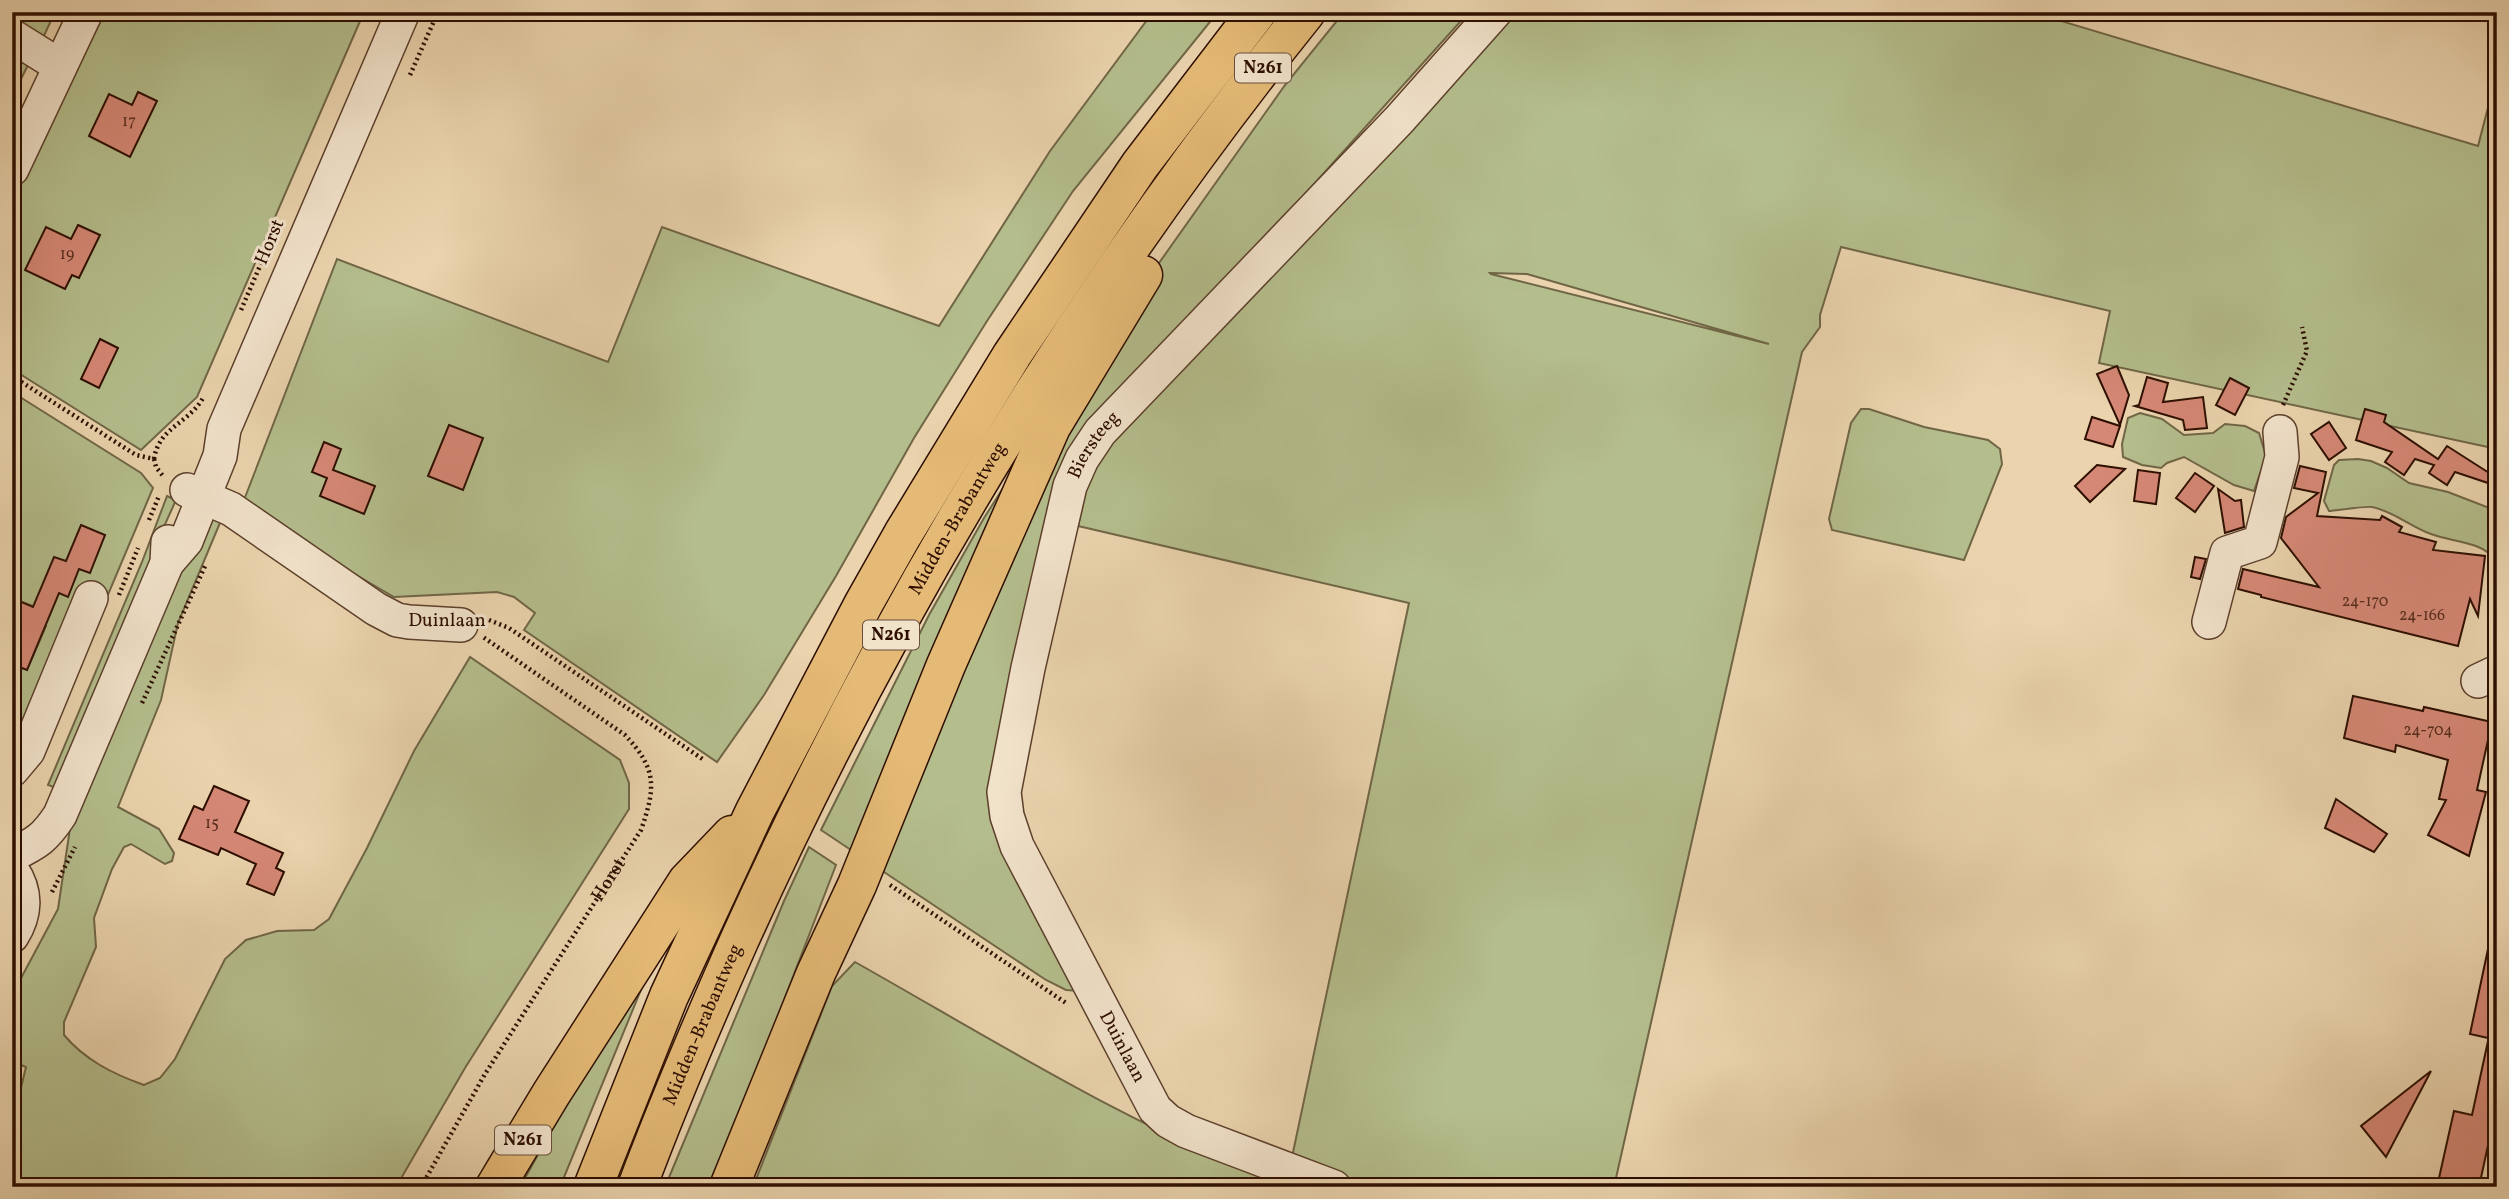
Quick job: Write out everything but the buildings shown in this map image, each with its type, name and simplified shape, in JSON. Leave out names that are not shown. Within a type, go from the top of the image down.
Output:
[{"type":"highway","name":"Midden-Brabantweg","points":[[593,1187],[669,996],[755,811],[890,557],[1004,367],[1140,165],[1257,12]]},
{"type":"highway","name":"Midden-Brabantweg","points":[[637,1187],[707,1013],[788,832],[898,621],[1007,435],[1130,249],[1306,12]]},
{"type":"highway","name":"N261","points":[[729,1187],[811,985],[857,885],[946,665],[1051,427],[1137,285],[1221,124]]},
{"type":"highway","name":"N261","points":[[495,1187],[573,1059],[687,882],[755,811]]},
{"type":"street","points":[[12,169],[86,12]]},
{"type":"street","name":"Horst","points":[[20,861],[47,835],[60,815],[167,563],[186,541],[195,493],[220,456],[224,429],[403,12]]},
{"type":"street","name":"Biersteeg","points":[[1097,1000],[1017,846],[1007,816],[1004,792],[1028,668],[1070,486],[1082,458],[1100,432],[1399,120],[1495,12]]},
{"type":"street","points":[[12,36],[60,66]]},
{"type":"street","points":[[2209,622],[2227,553],[2260,542],[2282,457],[2280,432]]},
{"type":"street","name":"Duinlaan","points":[[195,493],[231,509],[376,609],[397,620],[461,625]]},
{"type":"street","points":[[12,770],[29,751],[91,598]]},
{"type":"street","points":[[12,936],[21,923],[24,904],[20,861]]},
{"type":"street","name":"Duinlaan","points":[[1097,1000],[1155,1110],[1168,1121],[1186,1131],[1334,1187]]},
{"type":"path","name":"Horst","points":[[241,311],[274,234]]},
{"type":"path","points":[[2280,432],[2282,408],[2307,351],[2302,327]]},
{"type":"path","points":[[12,376],[136,455],[154,459],[159,440],[193,412],[208,388]]},
{"type":"path","name":"Duinlaan","points":[[461,625],[471,620],[483,619],[496,621],[509,628],[704,760]]},
{"type":"path","name":"Horst","points":[[421,1187],[485,1074],[641,830],[650,804],[649,768],[641,753],[625,735],[474,631],[461,625]]},
{"type":"path","name":"Duinlaan","points":[[880,879],[1062,1001],[1076,1006],[1097,1000]]},
{"type":"green space","points":[[12,12],[55,12],[42,40],[12,22]]},
{"type":"green space","points":[[105,12],[364,12],[197,397],[141,450],[12,369],[12,201]]},
{"type":"green space","points":[[1153,12],[1218,12],[1073,191],[914,438],[836,576],[764,695],[717,762],[524,630],[535,613],[514,597],[497,592],[394,597],[351,572],[244,500],[337,259],[608,362],[662,227],[939,326],[1050,151]]},
{"type":"green space","points":[[1344,12],[1469,12],[1190,322],[1099,418],[991,813],[1080,991],[1066,990],[1046,980],[821,830],[929,615],[984,518],[1033,441],[1285,85]]},
{"type":"green space","points":[[1503,12],[2031,12],[2478,146],[2497,73],[2497,449],[2099,363],[2110,311],[1841,247],[1820,315],[1820,327],[1802,352],[1614,1187],[1351,1187],[1291,1162],[1409,603],[1078,526],[1092,462]],"holes":[[[1490,273],[1527,274],[1769,344]]]},
{"type":"green space","points":[[12,50],[30,61],[12,97]]},
{"type":"green space","points":[[12,392],[141,473],[153,488],[88,642],[12,758],[12,664],[27,670],[46,626],[29,618],[33,606],[12,598]]},
{"type":"green space","points":[[1861,409],[1869,409],[1924,427],[1988,440],[2000,449],[2002,464],[1964,560],[1832,530],[1829,519],[1851,423]]},
{"type":"green space","points":[[2140,413],[2162,419],[2184,435],[2213,433],[2225,424],[2245,426],[2259,433],[2266,456],[2254,491],[2234,485],[2184,457],[2161,468],[2142,465],[2123,457],[2122,444],[2128,418]]},
{"type":"green space","points":[[2358,459],[2387,468],[2409,483],[2448,492],[2497,511],[2497,574],[2494,574],[2495,560],[2483,549],[2431,534],[2380,509],[2369,507],[2329,511],[2324,501],[2334,465],[2339,460]]},
{"type":"green space","points":[[167,496],[176,500],[152,553],[150,569],[59,789],[48,785],[142,562]]},
{"type":"green space","points":[[222,518],[178,623],[161,700],[118,807],[159,829],[174,853],[172,861],[165,864],[131,844],[124,847],[112,869],[94,918],[96,947],[64,1022],[64,1035],[90,1059],[144,1085],[160,1078],[175,1059],[225,959],[246,940],[277,931],[314,930],[329,919],[414,751],[470,657],[620,760],[629,783],[629,809],[465,1068],[396,1187],[12,1187],[12,1125],[26,1067],[12,1061],[12,995],[58,909],[72,815],[196,532],[212,519]]},
{"type":"green space","points":[[809,847],[836,865],[766,1047],[708,1187],[665,1187],[784,901]]},
{"type":"green space","points":[[646,960],[652,963],[560,1187],[520,1187]]},
{"type":"green space","points":[[855,962],[1122,1112],[1233,1164],[1290,1187],[753,1187],[832,986]]}]
